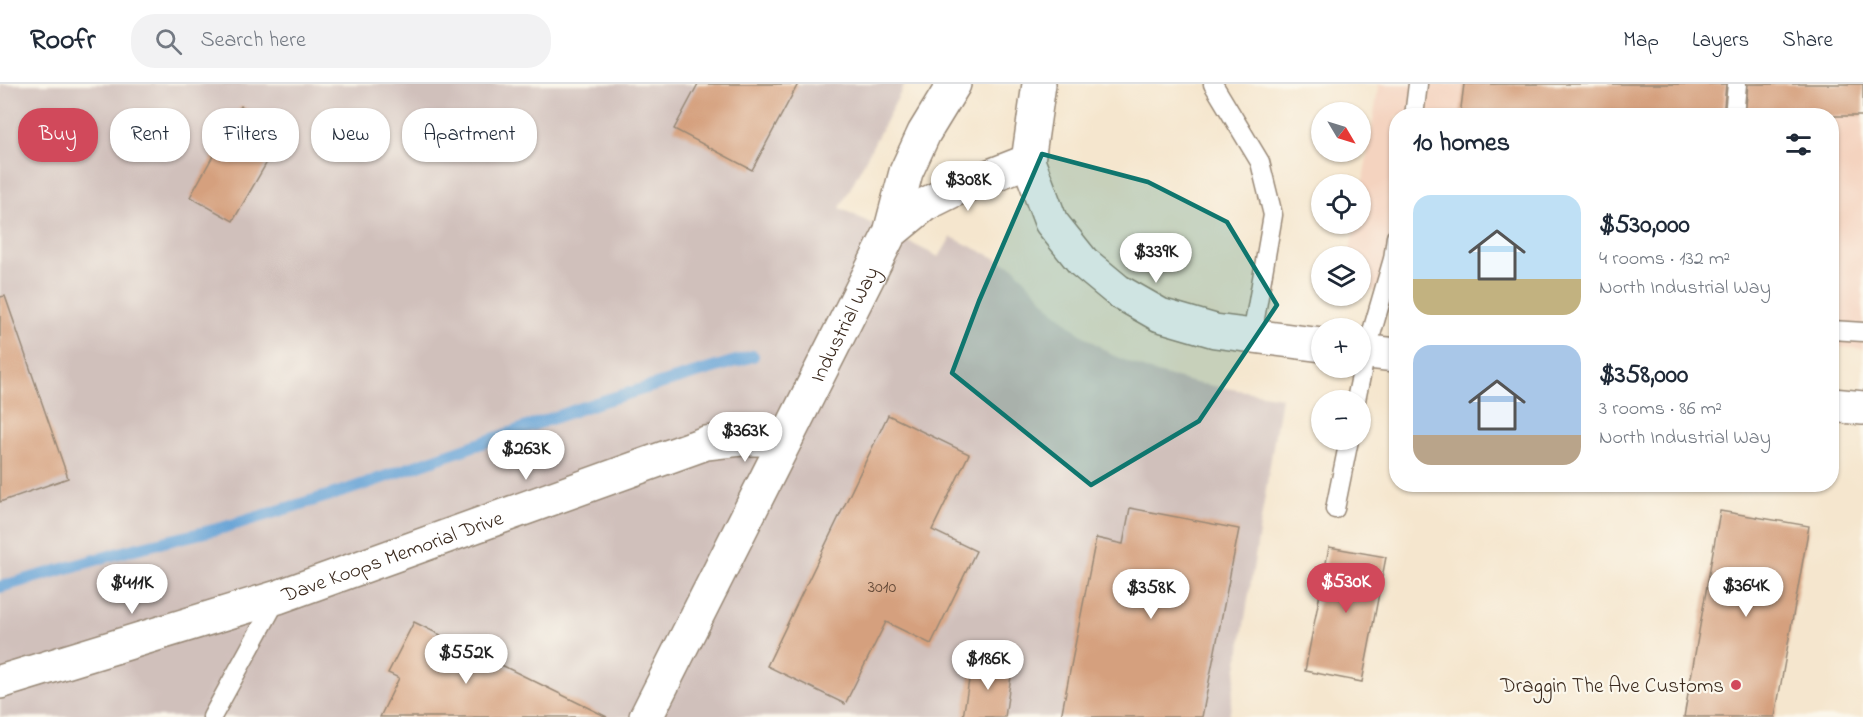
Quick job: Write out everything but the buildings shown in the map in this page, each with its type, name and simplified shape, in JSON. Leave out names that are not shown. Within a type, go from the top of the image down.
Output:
[{"type":"street","points":[[890,233],[906,172],[924,133],[954,84]]},
{"type":"street","points":[[1039,84],[1028,161],[1051,222],[1083,262],[1118,291],[1160,315],[1215,331],[1311,344]]},
{"type":"street","name":"Industrial Way","points":[[646,717],[890,233],[924,206],[954,190],[1028,161]]},
{"type":"street","points":[[1839,406],[1863,408]]},
{"type":"street","name":"Dave Koops Memorial Drive","points":[[0,682],[278,597],[706,443],[741,438],[786,440]]},
{"type":"lane","points":[[1213,84],[1260,162],[1273,215],[1252,336]]},
{"type":"lane","points":[[1415,108],[1419,84]]},
{"type":"lane","points":[[1735,108],[1737,84]]},
{"type":"lane","points":[[1360,390],[1374,353],[1389,287]]},
{"type":"lane","points":[[1839,330],[1863,332]]},
{"type":"lane","points":[[1335,509],[1347,450]]},
{"type":"lane","points":[[212,717],[278,597]]},
{"type":"highlighted area","points":[[1042,154],[1148,182],[1227,222],[1277,305],[1199,421],[1091,485],[952,373],[979,301]]},
{"type":"shaded area","points":[[0,84],[905,84],[840,208],[939,257],[951,237],[1014,267],[1048,305],[1078,332],[1112,355],[1153,372],[1195,383],[1281,397],[1229,717],[0,717]]},
{"type":"shaded area","points":[[1379,84],[1863,84],[1863,349],[1839,347],[1839,108],[1389,108],[1389,294],[1371,291],[1371,246],[1351,246],[1353,234],[1371,234],[1371,174],[1364,174],[1366,162],[1371,162],[1371,132]]},
{"type":"waterway","points":[[0,587],[134,549],[222,528],[347,490],[596,403],[753,356]]},
{"type":"place","name":"Draggin The Ave Customs","points":[[1736,685]]}]
